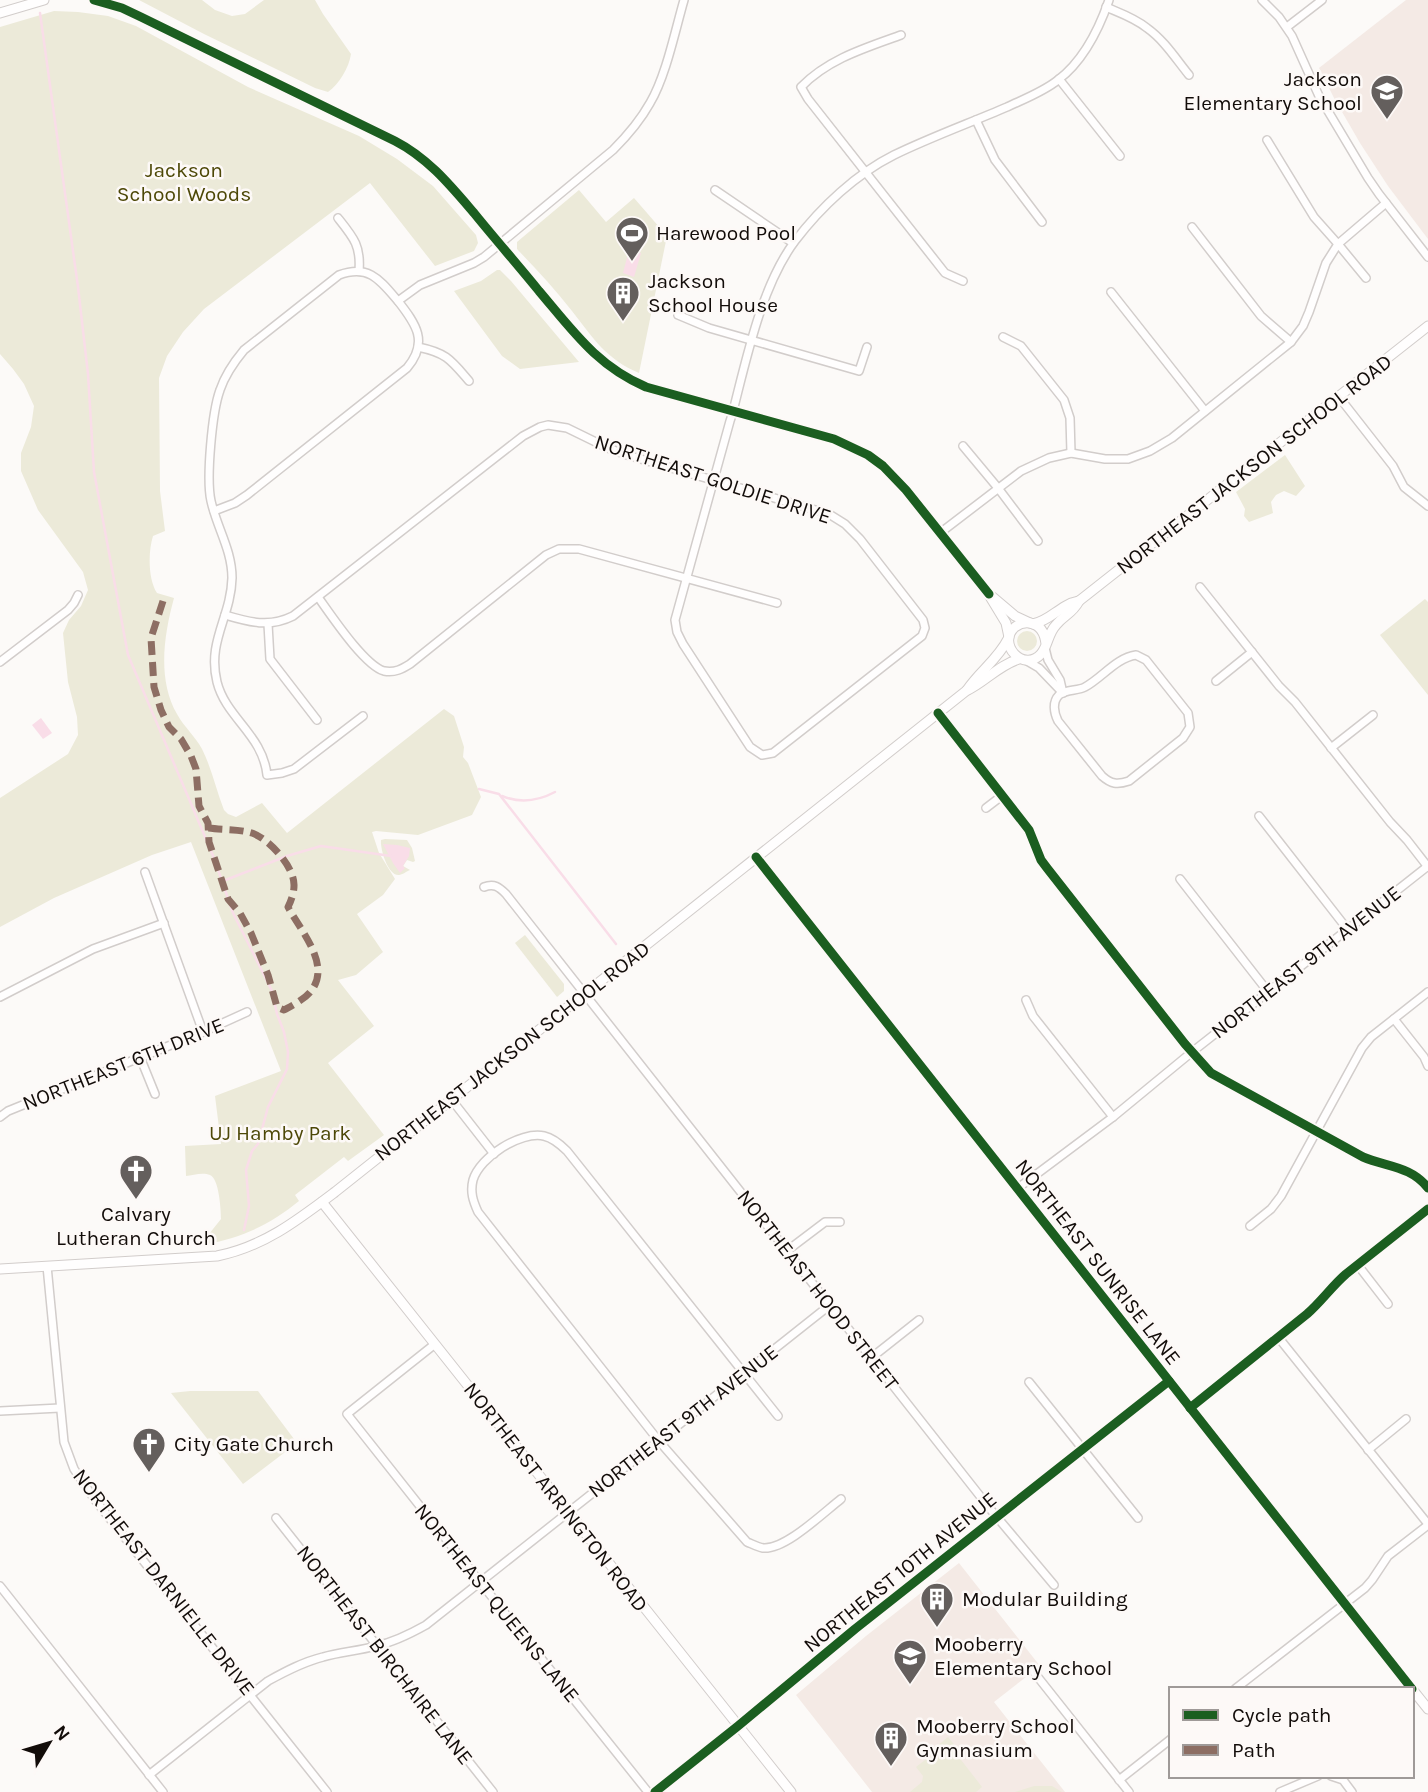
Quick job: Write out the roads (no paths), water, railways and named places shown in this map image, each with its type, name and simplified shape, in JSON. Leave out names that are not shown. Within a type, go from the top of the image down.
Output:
[{"type":"street","points":[[0,13],[44,0]]},
{"type":"street","points":[[94,0],[131,13],[404,146],[424,159],[439,173],[577,337],[621,375],[646,387],[834,439],[868,455],[898,482],[989,594],[1006,623],[1011,650],[1039,668],[1063,693]]},
{"type":"street","points":[[398,301],[420,285],[474,263],[500,245],[613,150],[651,102],[684,0]]},
{"type":"street","points":[[1262,0],[1287,27],[1321,101],[1368,178],[1428,257]]},
{"type":"street","points":[[1287,27],[1322,0]]},
{"type":"street","points":[[686,578],[751,340],[771,286],[793,243],[818,214],[865,172],[894,155],[1034,95],[1059,79],[1093,38],[1107,4],[1149,28],[1189,75]]},
{"type":"street","points":[[901,34],[831,63],[801,87],[945,273],[963,281]]},
{"type":"street","points":[[1059,79],[1119,156]]},
{"type":"street","points":[[976,120],[995,160],[1042,222]]},
{"type":"street","points":[[1267,140],[1314,217],[1366,278]]},
{"type":"street","points":[[715,190],[793,243]]},
{"type":"street","points":[[940,533],[1021,471],[1049,458],[1071,453],[1105,459],[1128,459],[1150,451],[1172,438],[1291,342],[1303,326],[1326,262],[1338,244],[1386,203]]},
{"type":"street","points":[[338,218],[359,249],[359,271]]},
{"type":"street","points":[[1192,227],[1261,316],[1291,342]]},
{"type":"street","points":[[214,511],[247,495],[384,387],[414,360],[418,347],[413,320],[378,278],[359,271],[335,276],[244,349],[229,370],[218,394],[209,478],[210,497],[214,511],[227,544],[232,568],[231,592],[215,644],[217,682],[226,703],[264,757],[267,775],[294,769],[363,716]]},
{"type":"street","points":[[1111,292],[1205,411]]},
{"type":"street","points":[[677,315],[709,328],[859,370],[867,347]]},
{"type":"street","name":"NORTHEAST JACKSON SCHOOL ROAD","points":[[1045,645],[1056,625],[1073,611],[1079,601],[1428,326]]},
{"type":"street","points":[[1003,337],[1021,346],[1064,400],[1070,418],[1071,453]]},
{"type":"street","points":[[418,347],[447,357],[469,382]]},
{"type":"street","points":[[1339,397],[1393,466],[1404,487],[1428,506]]},
{"type":"street","name":"NORTHEAST GOLDIE DRIVE","points":[[268,624],[293,616],[523,436],[548,425],[567,428],[627,455],[811,508],[837,518],[860,539],[920,616],[925,628],[922,636],[784,745],[773,753],[762,755],[750,747],[677,632],[675,620],[686,578]]},
{"type":"street","points":[[963,446],[1038,541]]},
{"type":"street","points":[[318,597],[365,657],[375,667],[387,671],[398,671],[410,664],[546,555],[559,549],[579,549],[777,603]]},
{"type":"street","points":[[1200,587],[1428,866]]},
{"type":"street","points":[[989,594],[1015,616],[1032,623],[1043,632],[1048,660],[1060,680],[1063,693]]},
{"type":"street","points":[[0,662],[68,610],[78,595]]},
{"type":"street","name":"NORTHEAST JACKSON SCHOOL ROAD","points":[[1032,623],[1045,620],[1068,603],[1079,601]]},
{"type":"street","points":[[225,615],[268,624],[270,659],[317,720]]},
{"type":"street","points":[[1009,638],[1019,624],[1032,623]]},
{"type":"street","name":"NORTHEAST JACKSON SCHOOL ROAD","points":[[966,691],[975,678],[998,657],[1009,638]]},
{"type":"street","points":[[1023,659],[1038,657],[1045,645]]},
{"type":"street","points":[[1216,681],[1252,652]]},
{"type":"street","points":[[1142,656],[1188,713],[1190,727],[1183,738],[1129,781],[1110,783],[1055,714],[1056,700],[1063,693],[1084,688],[1122,659],[1142,656]]},
{"type":"street","name":"NORTHEAST JACKSON SCHOOL ROAD","points":[[0,1269],[184,1259],[225,1254],[242,1250],[275,1235],[322,1202],[966,691],[980,685],[1004,665],[1023,659]]},
{"type":"street","points":[[938,713],[1029,830],[1046,868],[1192,1052],[1212,1073],[1363,1157],[1409,1171],[1428,1188]]},
{"type":"street","points":[[1331,748],[1373,715]]},
{"type":"street","points":[[986,808],[1003,795]]},
{"type":"street","points":[[1259,816],[1348,930]]},
{"type":"street","name":"NORTHEAST SUNRISE LANE","points":[[756,857],[1410,1687]]},
{"type":"street","name":"NORTHEAST 9TH AVENUE","points":[[1018,1188],[1113,1117],[1428,866]]},
{"type":"street","points":[[145,872],[203,1032]]},
{"type":"street","points":[[1180,879],[1269,993]]},
{"type":"street","name":"NORTHEAST HOOD STREET","points":[[484,887],[490,884],[498,886],[506,894],[997,1517],[1054,1585]]},
{"type":"street","points":[[0,997],[93,949],[164,923]]},
{"type":"street","points":[[1250,1226],[1271,1209],[1281,1196],[1362,1048],[1371,1037],[1428,992]]},
{"type":"street","points":[[1026,1000],[1033,1016],[1113,1117]]},
{"type":"street","name":"NORTHEAST 6TH DRIVE","points":[[0,1117],[8,1111],[247,1012]]},
{"type":"street","points":[[1394,1019],[1428,1066]]},
{"type":"street","points":[[140,1057],[155,1094]]},
{"type":"street","points":[[452,1099],[494,1154]]},
{"type":"street","points":[[778,1416],[560,1144],[544,1136],[526,1136],[505,1146],[481,1167],[473,1181],[472,1197],[478,1212],[658,1440],[747,1542],[762,1548],[776,1546],[789,1540],[841,1499]]},
{"type":"street","name":"NORTHEAST ARRINGTON ROAD","points":[[322,1202],[791,1792]]},
{"type":"street","points":[[1190,1408],[1318,1305],[1335,1283],[1428,1209]]},
{"type":"street","points":[[788,1250],[825,1222],[840,1222]]},
{"type":"street","points":[[1357,1265],[1388,1304]]},
{"type":"street","name":"NORTHEAST DARNIELLE DRIVE","points":[[47,1266],[64,1442],[74,1469],[327,1792]]},
{"type":"street","name":"NORTHEAST 9TH AVENUE","points":[[149,1775],[268,1681],[301,1664],[325,1656],[377,1646],[409,1635],[426,1625],[830,1305]]},
{"type":"street","points":[[871,1358],[919,1320]]},
{"type":"street","points":[[1239,1687],[1365,1588],[1388,1556],[1428,1525],[1278,1337]]},
{"type":"street","name":"NORTHEAST QUEENS LANE","points":[[435,1344],[347,1414],[648,1792]]},
{"type":"street","name":"NORTHEAST 10TH AVENUE","points":[[655,1792],[855,1629],[1169,1381]]},
{"type":"street","points":[[1030,1382],[1138,1518]]},
{"type":"street","points":[[0,1411],[60,1408]]},
{"type":"street","points":[[1368,1450],[1406,1419]]},
{"type":"street","name":"NORTHEAST BIRCHAIRE LANE","points":[[276,1518],[493,1792]]},
{"type":"street","points":[[1,1590],[163,1792]]},
{"type":"street","points":[[1033,1671],[1129,1792]]},
{"type":"street","name":"NORTHEAST SUNRISE LANE","points":[[1414,1692],[1428,1709]]},
{"type":"street","points":[[1119,1780],[1169,1741]]},
{"type":"street","points":[[1280,1792],[1313,1778]]},
{"type":"street","points":[[1337,1778],[1343,1780],[1353,1792]]},
{"type":"waterway","points":[[40,13],[78,287],[88,374],[94,472],[128,655],[214,858],[233,913],[272,991],[288,1052],[287,1069],[268,1107],[258,1144],[252,1151],[246,1170],[249,1206],[244,1230]]},
{"type":"waterway","points":[[479,789],[499,794],[616,944]]},
{"type":"waterway","points":[[502,796],[528,800],[555,792]]},
{"type":"waterway","points":[[223,881],[321,846],[391,856]]},
{"type":"place","name":"Jackson Elementary School","points":[[1387,121]]},
{"type":"place","name":"Harewood Pool","points":[[632,263]]},
{"type":"place","name":"Jackson School House","points":[[623,323]]},
{"type":"place","name":"Calvary Lutheran Church","points":[[136,1201]]},
{"type":"place","name":"City Gate Church","points":[[149,1474]]},
{"type":"place","name":"Modular Building","points":[[937,1629]]},
{"type":"place","name":"Mooberry Elementary School","points":[[910,1686]]},
{"type":"place","name":"Mooberry School Gymnasium","points":[[891,1768]]},
{"type":"park label","name":"Jackson School Woods","points":[[184,182]]},
{"type":"park label","name":"UJ Hamby Park","points":[[280,1133]]}]
